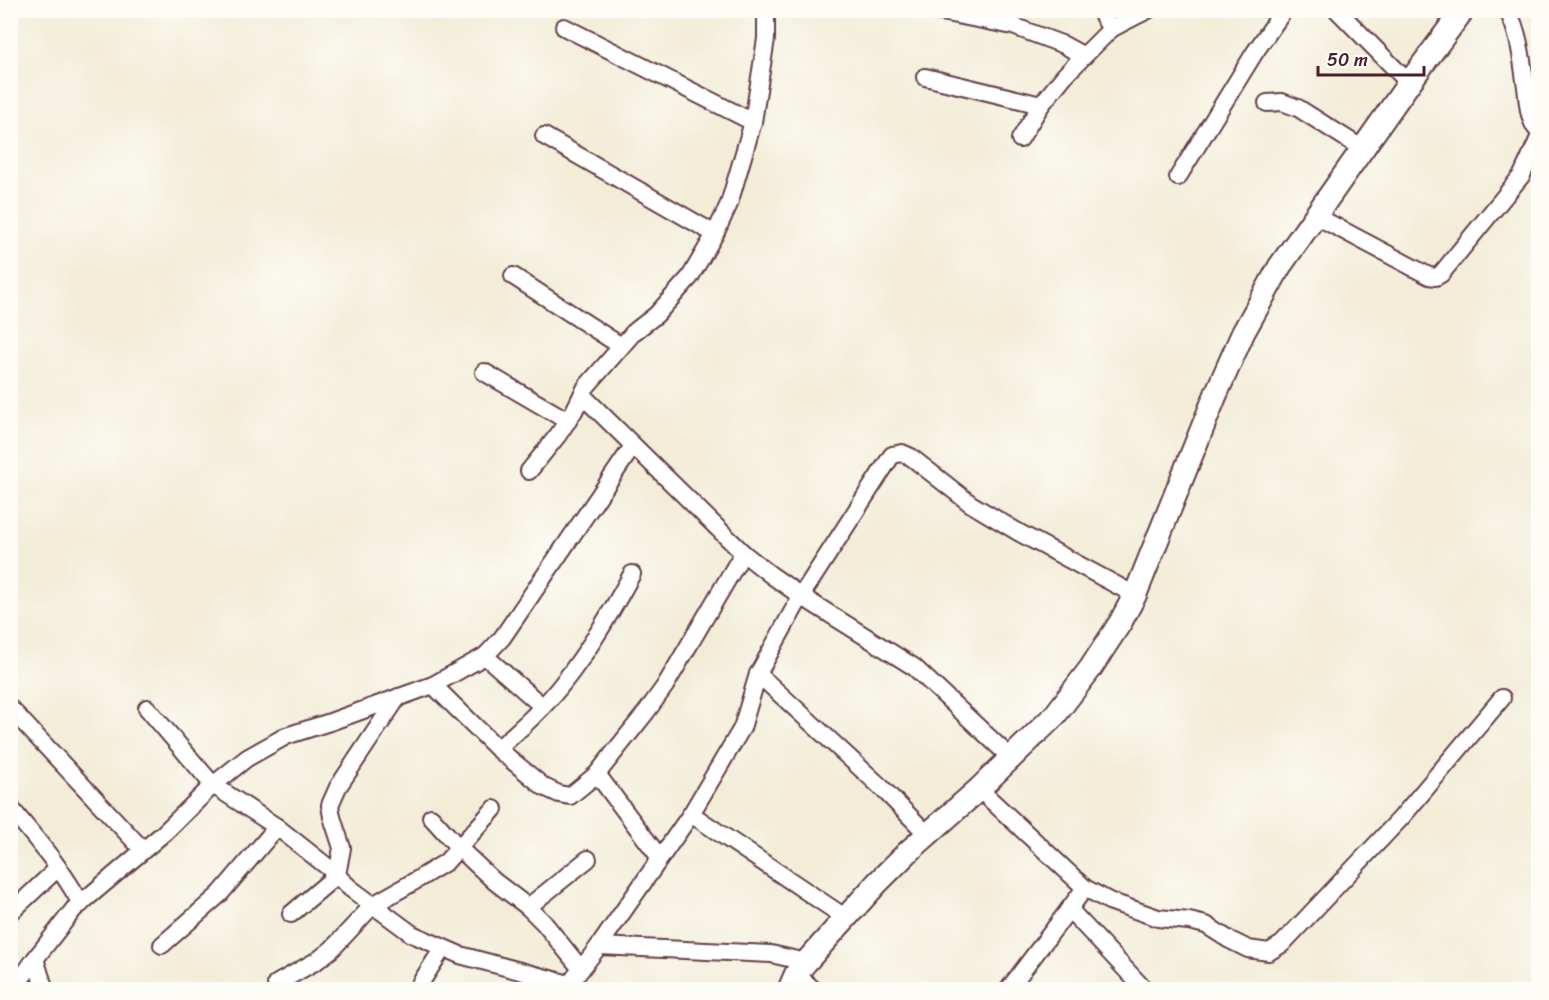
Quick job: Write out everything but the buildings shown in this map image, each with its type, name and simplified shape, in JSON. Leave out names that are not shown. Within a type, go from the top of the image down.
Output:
[{"type":"main road","points":[[797,975],[846,918],[908,852],[979,789],[1055,715],[1090,669],[1136,595],[1216,394],[1243,333],[1280,266],[1460,12]]},
{"type":"street","points":[[529,471],[568,422],[586,387],[634,332],[656,315],[690,277],[715,234],[729,204],[753,122],[766,39],[766,17],[763,10]]},
{"type":"street","points":[[931,10],[1013,26],[1064,45],[1084,56]]},
{"type":"street","points":[[1102,10],[1111,29]]},
{"type":"street","points":[[1020,139],[1041,105],[1065,75],[1111,29],[1148,10]]},
{"type":"street","points":[[1178,177],[1255,52],[1284,10]]},
{"type":"street","points":[[1337,10],[1409,83]]},
{"type":"street","points":[[1507,10],[1521,54],[1529,110],[1533,124],[1539,131]]},
{"type":"street","points":[[564,27],[753,122]]},
{"type":"street","points":[[925,77],[1041,105]]},
{"type":"street","points":[[1267,104],[1282,102],[1298,108],[1363,148]]},
{"type":"street","points":[[544,136],[715,234]]},
{"type":"street","points":[[1316,216],[1429,276],[1436,277],[1441,274],[1522,175],[1539,140]]},
{"type":"street","points":[[513,276],[621,346]]},
{"type":"street","points":[[484,372],[568,422]]},
{"type":"street","points":[[582,395],[743,553],[801,596],[914,667],[1011,759]]},
{"type":"street","points":[[13,990],[74,909],[165,832],[213,785],[247,758],[286,736],[433,685],[485,656],[502,638],[633,446]]},
{"type":"street","points":[[147,708],[213,785],[278,827],[350,888],[412,934],[460,955],[567,987],[599,946],[691,814],[742,728],[758,674],[801,596],[892,455],[902,453],[911,457],[971,504],[1018,532],[1136,595]]},
{"type":"street","points":[[433,685],[498,749],[544,787],[558,794],[570,796],[597,774],[665,686],[743,553]]},
{"type":"street","points":[[498,749],[542,706],[564,680],[609,616],[632,574]]},
{"type":"street","points":[[485,656],[542,706]]},
{"type":"street","points":[[758,674],[881,787],[928,835]]},
{"type":"street","points":[[291,914],[337,875],[342,848],[330,805],[338,787],[398,698]]},
{"type":"street","points":[[979,789],[1085,888],[1109,901],[1158,918],[1206,925],[1248,949],[1269,952],[1281,944],[1401,818],[1502,698]]},
{"type":"street","points":[[10,708],[143,850]]},
{"type":"street","points":[[597,774],[660,858]]},
{"type":"street","points":[[10,807],[45,849],[81,904]]},
{"type":"street","points":[[276,984],[318,960],[332,949],[373,904],[446,862],[494,809]]},
{"type":"street","points":[[691,814],[846,918]]},
{"type":"street","points":[[431,817],[494,881],[544,923],[581,969]]},
{"type":"street","points":[[162,945],[220,894],[278,827]]},
{"type":"street","points":[[528,908],[588,859]]},
{"type":"street","points":[[13,905],[58,868]]},
{"type":"street","points":[[1008,990],[1085,888]]},
{"type":"street","points":[[1069,909],[1145,990]]},
{"type":"street","points":[[599,946],[771,954],[814,990]]},
{"type":"street","points":[[416,990],[444,948]]},
{"type":"street","points":[[35,959],[45,990]]}]
